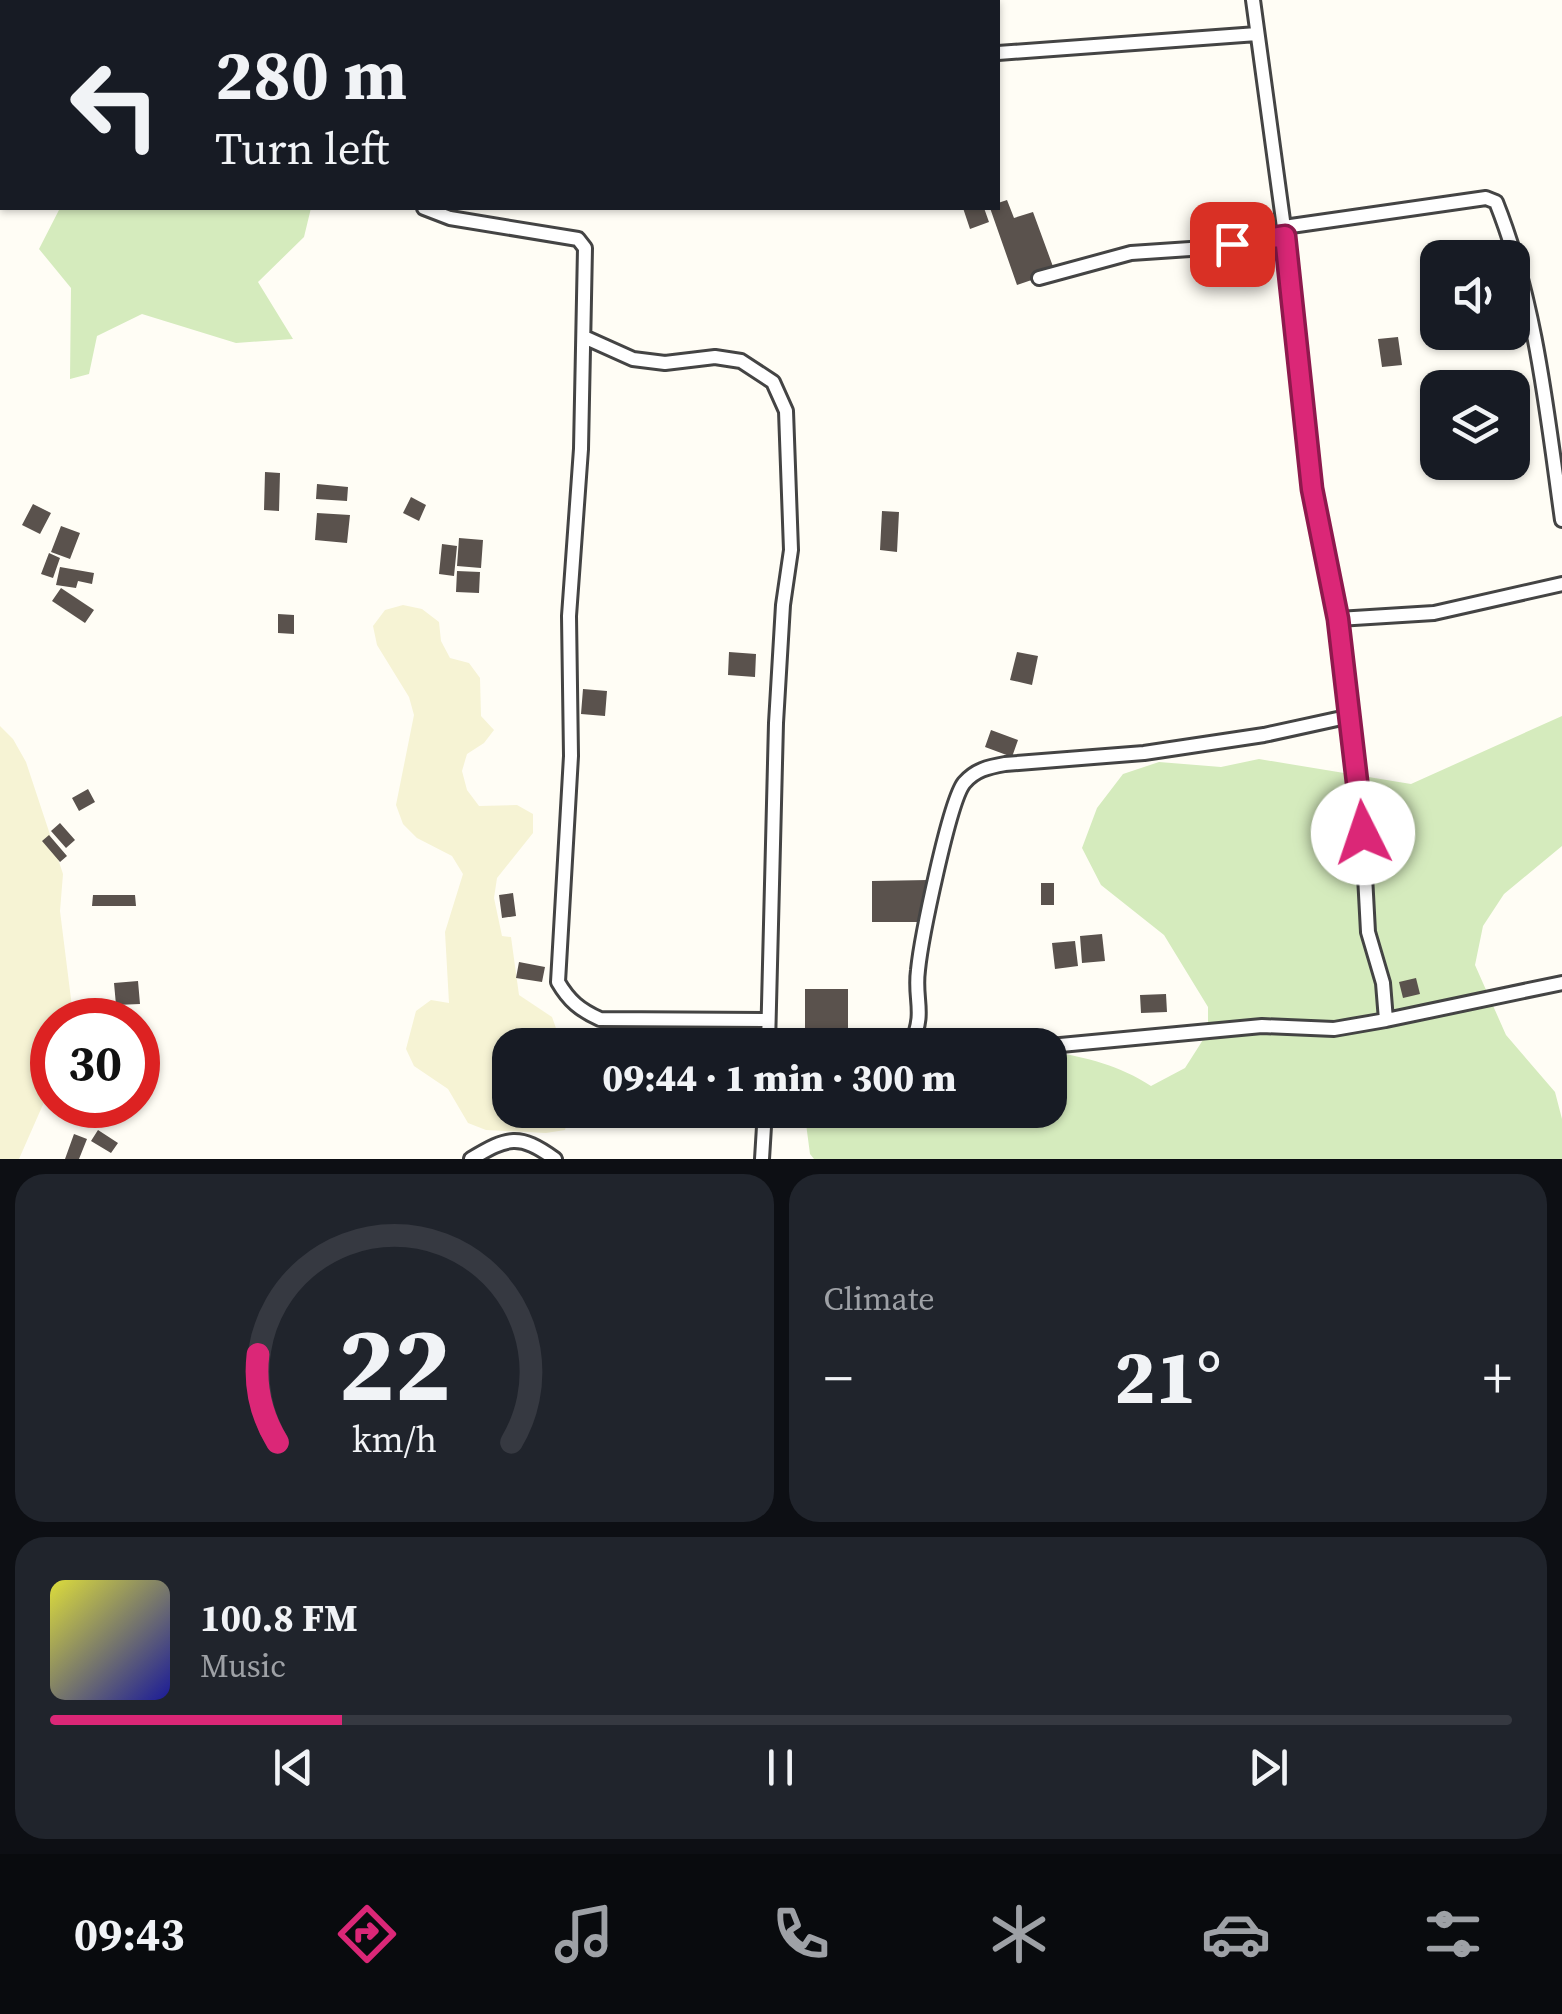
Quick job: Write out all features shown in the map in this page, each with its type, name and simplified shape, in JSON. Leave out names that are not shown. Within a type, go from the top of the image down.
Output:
[{"type":"street","points":[[1252,0],[1285,231],[1312,489],[1338,619],[1351,716],[1361,800],[1368,932],[1382,984],[1386,1020]]},
{"type":"street","points":[[1000,53],[1257,34]]},
{"type":"street","points":[[1039,278],[1131,252],[1206,248],[1486,198],[1496,202],[1511,239],[1532,325],[1562,520]]},
{"type":"street","points":[[429,210],[450,218],[578,239],[586,248],[580,449],[569,616],[571,756],[558,982],[566,997],[582,1011],[600,1019],[768,1020]]},
{"type":"street","points":[[584,337],[633,359],[665,362],[715,357],[741,361],[773,382],[786,412],[792,550],[783,605],[776,723],[768,1028]]},
{"type":"street","points":[[1338,619],[1434,613],[1562,584]]},
{"type":"street","points":[[916,1028],[921,1014],[917,971],[954,800],[972,775],[1004,764],[1144,753],[1264,735],[1351,716]]},
{"type":"street","points":[[1067,1044],[1262,1026],[1334,1029],[1562,983]]},
{"type":"street","points":[[762,1159],[764,1128]]},
{"type":"street","points":[[471,1159],[511,1140],[537,1146],[555,1159]]},
{"type":"shaded area","points":[[403,605],[422,609],[439,622],[441,641],[450,658],[469,663],[480,678],[481,716],[494,730],[484,743],[467,754],[462,771],[467,790],[479,806],[517,805],[533,814],[533,833],[497,878],[494,898],[502,936],[511,937],[519,995],[552,1017],[556,1028],[492,1028],[492,1128],[565,1130],[486,1130],[468,1123],[448,1089],[414,1066],[406,1049],[416,1011],[431,1000],[449,1003],[445,932],[463,874],[452,856],[417,838],[403,824],[396,805],[414,715],[409,697],[377,645],[373,626],[385,610]]},
{"type":"shaded area","points":[[0,726],[26,762],[63,874],[60,911],[71,998],[30,998],[33,1128],[19,1159],[0,1159]]},
{"type":"green space","points":[[59,210],[311,210],[304,237],[258,282],[293,339],[236,343],[142,314],[97,336],[89,374],[70,379],[71,288],[39,249]]},
{"type":"green space","points":[[1562,716],[1562,846],[1504,894],[1483,926],[1475,965],[1506,1035],[1555,1092],[1562,1119],[1562,1159],[814,1159],[810,1154],[807,1128],[1067,1128],[1067,1054],[1102,1063],[1151,1086],[1185,1068],[1208,1032],[1208,1007],[1164,935],[1101,885],[1082,848],[1097,808],[1123,774],[1159,762],[1221,767],[1259,759],[1411,784]]},
{"type":"building","points":[[1007,200],[1014,218],[1033,212],[1055,272],[1017,285],[991,210],[1000,210],[1000,202]]},
{"type":"building","points":[[964,210],[985,210],[989,222],[970,229]]},
{"type":"building","points":[[1398,337],[1402,365],[1382,367],[1378,339]]},
{"type":"building","points":[[265,472],[280,473],[279,511],[264,510]]},
{"type":"building","points":[[317,484],[348,487],[347,501],[316,499]]},
{"type":"building","points":[[411,497],[426,505],[419,521],[403,513]]},
{"type":"building","points":[[33,504],[51,513],[40,534],[22,525]]},
{"type":"building","points":[[882,511],[899,512],[897,552],[880,550]]},
{"type":"building","points":[[317,513],[350,515],[347,543],[315,540]]},
{"type":"building","points":[[61,526],[80,533],[70,559],[51,552]]},
{"type":"building","points":[[459,538],[483,540],[481,568],[457,566]]},
{"type":"building","points":[[442,544],[457,546],[454,576],[439,574]]},
{"type":"building","points":[[49,553],[60,558],[53,578],[41,574]]},
{"type":"building","points":[[60,567],[94,573],[92,584],[78,581],[76,588],[56,585]]},
{"type":"building","points":[[457,571],[480,572],[479,593],[456,592]]},
{"type":"building","points":[[61,588],[94,610],[85,623],[52,601]]},
{"type":"building","points":[[278,614],[294,615],[294,634],[278,633]]},
{"type":"building","points":[[729,652],[756,654],[755,677],[728,675]]},
{"type":"building","points":[[1017,652],[1038,656],[1032,685],[1010,680]]},
{"type":"building","points":[[583,689],[607,691],[605,716],[581,714]]},
{"type":"building","points":[[991,730],[1018,740],[1012,757],[985,747]]},
{"type":"building","points":[[88,789],[95,802],[79,811],[72,798]]},
{"type":"building","points":[[60,823],[75,840],[66,848],[51,831]]},
{"type":"building","points":[[49,835],[67,856],[60,862],[42,841]]},
{"type":"building","points":[[928,880],[929,922],[872,922],[872,881]]},
{"type":"building","points":[[1041,883],[1054,883],[1054,905],[1041,905]]},
{"type":"building","points":[[513,893],[516,916],[502,918],[499,895]]},
{"type":"building","points":[[93,895],[135,895],[136,906],[92,906]]},
{"type":"building","points":[[1102,934],[1105,961],[1082,963],[1080,936]]},
{"type":"building","points":[[1075,941],[1078,966],[1055,969],[1052,943]]},
{"type":"building","points":[[519,962],[545,967],[542,982],[516,978]]},
{"type":"building","points":[[1416,978],[1420,994],[1403,998],[1399,982]]},
{"type":"building","points":[[138,981],[139,998],[115,998],[114,983]]},
{"type":"building","points":[[805,989],[848,989],[848,1028],[805,1028]]},
{"type":"building","points":[[1166,994],[1167,1012],[1141,1013],[1140,995]]},
{"type":"building","points":[[98,1130],[118,1143],[111,1153],[91,1141]]},
{"type":"building","points":[[74,1134],[87,1139],[79,1159],[65,1159]]},
{"type":"route","points":[[1232,244],[1285,236],[1312,489],[1338,619],[1363,833]]}]
